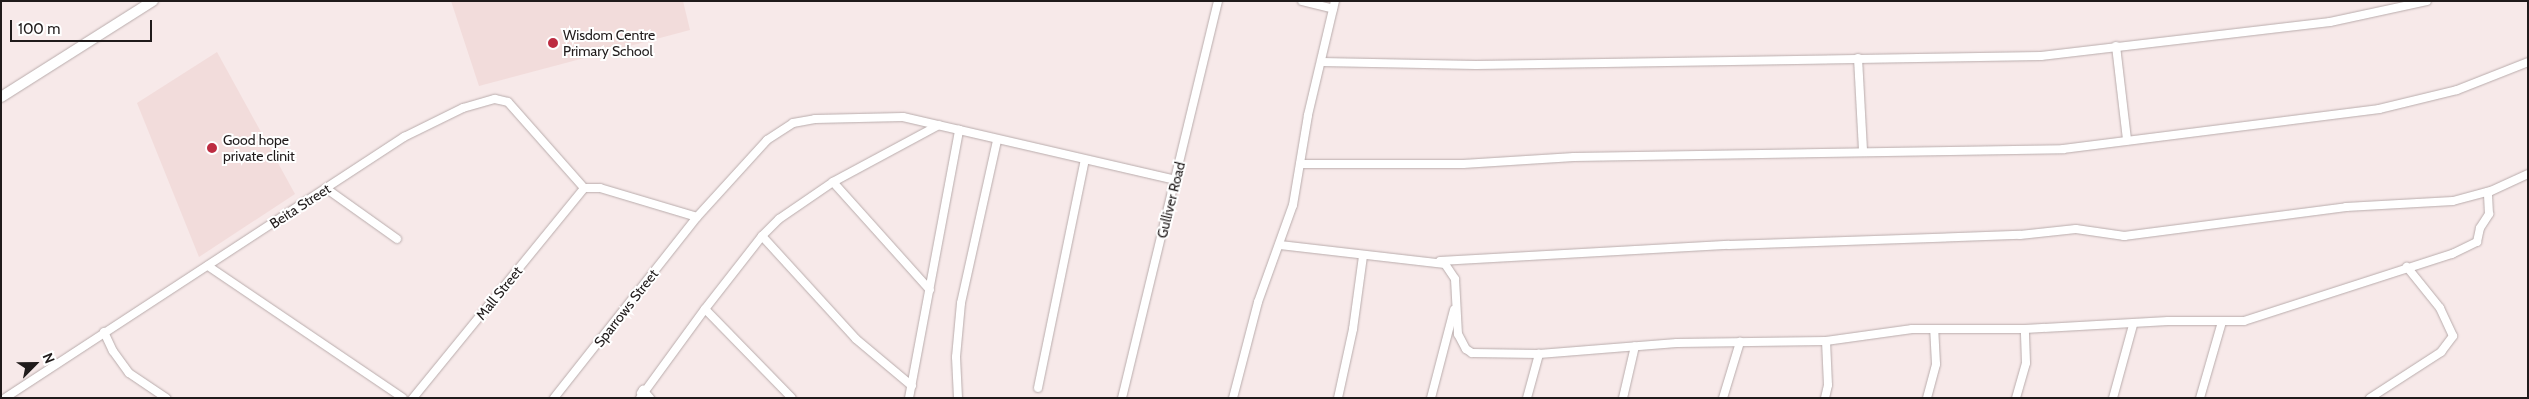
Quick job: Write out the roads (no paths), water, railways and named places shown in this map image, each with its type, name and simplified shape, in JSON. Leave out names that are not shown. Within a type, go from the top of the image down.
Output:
[{"type":"main road","points":[[1,97],[153,1]]},
{"type":"street","name":"Gulliver Road","points":[[1122,398],[1218,1]]},
{"type":"street","points":[[1233,398],[1258,302],[1293,206],[1308,115],[1334,5],[1302,1]]},
{"type":"street","points":[[1321,62],[1476,64],[2041,56],[2330,22],[2426,1]]},
{"type":"street","points":[[2116,46],[2126,140]]},
{"type":"street","points":[[1858,58],[1863,150]]},
{"type":"street","points":[[1300,164],[1463,164],[1574,157],[1863,150],[2034,151],[2379,110],[2458,90],[2528,62]]},
{"type":"street","name":"Beita Street","points":[[5,398],[404,137],[463,108],[495,99],[508,102],[584,188]]},
{"type":"street","name":"Sparrows Street","points":[[554,398],[697,216],[767,140],[793,122],[875,116],[903,117],[1176,180]]},
{"type":"street","points":[[636,398],[762,236],[798,204],[833,182],[939,125]]},
{"type":"street","points":[[909,398],[959,130]]},
{"type":"street","points":[[958,398],[956,357],[961,303],[997,140]]},
{"type":"street","points":[[1038,388],[1085,160]]},
{"type":"street","points":[[1280,245],[1363,256],[1436,261],[1729,245],[2020,235],[2076,229],[2124,236],[2346,207],[2453,201],[2488,192],[2528,174]]},
{"type":"street","points":[[833,182],[930,290]]},
{"type":"street","points":[[584,188],[600,188],[697,216]]},
{"type":"street","name":"Mall Street","points":[[413,398],[584,188]]},
{"type":"street","points":[[327,189],[397,240]]},
{"type":"street","points":[[1436,261],[1445,264],[1453,273],[1458,334],[1466,349],[1472,353],[1540,354],[1635,346],[1826,341],[1934,329],[2025,329],[2133,325],[2168,321],[2222,322],[2261,318],[2407,267],[2452,254],[2476,242],[2489,214],[2488,192]]},
{"type":"street","points":[[762,236],[856,339],[912,386]]},
{"type":"street","points":[[1338,398],[1353,329],[1363,256]]},
{"type":"street","points":[[208,266],[403,398]]},
{"type":"street","points":[[2370,398],[2441,352],[2453,336],[2440,308],[2407,267]]},
{"type":"street","points":[[1431,398],[1444,360],[1456,296]]},
{"type":"street","points":[[705,309],[792,398]]},
{"type":"street","points":[[2200,398],[2222,322]]},
{"type":"street","points":[[2113,398],[2133,325]]},
{"type":"street","points":[[1927,398],[1936,364],[1934,329]]},
{"type":"street","points":[[2016,398],[2026,363],[2025,329]]},
{"type":"street","points":[[104,332],[113,351],[129,372],[166,398]]},
{"type":"street","points":[[1825,398],[1828,385],[1826,341]]},
{"type":"street","points":[[1723,398],[1740,342]]},
{"type":"street","points":[[1623,398],[1635,346]]},
{"type":"street","points":[[1527,398],[1540,354]]},
{"type":"street","points":[[641,394],[650,398]]},
{"type":"place","name":"Wisdom Centre Primary School","points":[[553,43]]},
{"type":"place","name":"Good hope private clinit","points":[[212,148]]}]
